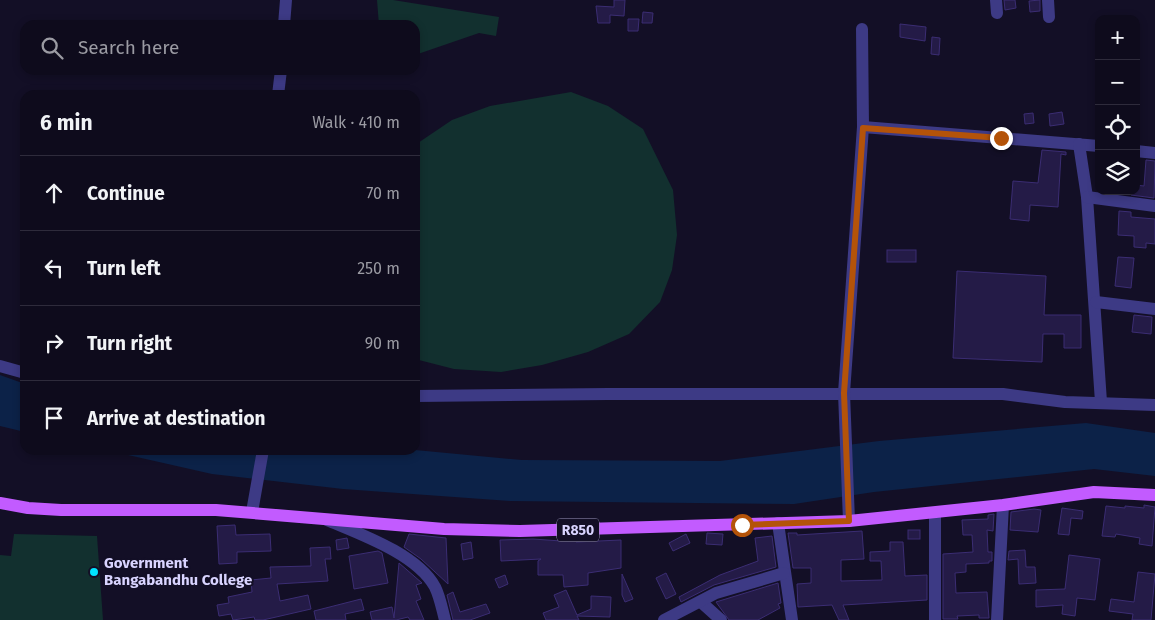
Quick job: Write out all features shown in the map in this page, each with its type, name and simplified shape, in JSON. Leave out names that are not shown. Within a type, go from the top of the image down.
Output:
[{"type":"main road","name":"R850","points":[[0,503],[28,508],[61,510],[185,509],[252,512],[444,529],[520,530],[849,521],[1003,505],[1094,492],[1155,495]]},
{"type":"street","points":[[284,20],[286,0]]},
{"type":"street","points":[[996,0],[997,13]]},
{"type":"street","points":[[1048,0],[1049,17]]},
{"type":"street","points":[[849,521],[850,500],[844,393],[863,128],[862,29]]},
{"type":"street","points":[[279,90],[280,75]]},
{"type":"street","points":[[863,128],[1095,146]]},
{"type":"street","points":[[1080,144],[1087,197],[1096,302],[1101,402]]},
{"type":"street","points":[[1140,151],[1155,153]]},
{"type":"street","points":[[1087,197],[1155,206]]},
{"type":"street","points":[[1096,302],[1155,309]]},
{"type":"street","points":[[0,366],[20,372]]},
{"type":"street","points":[[420,396],[844,393],[1003,394],[1065,402],[1155,405]]},
{"type":"street","points":[[252,512],[262,455]]},
{"type":"street","points":[[997,620],[1003,505]]},
{"type":"street","points":[[935,513],[935,620]]},
{"type":"street","points":[[324,519],[389,549],[423,572],[438,593],[445,620]]},
{"type":"street","points":[[778,524],[792,620]]},
{"type":"street","points":[[664,620],[716,593],[784,573]]},
{"type":"street","points":[[701,602],[721,620]]},
{"type":"green space","points":[[377,0],[393,0],[499,17],[496,36],[479,33],[420,53],[420,20],[379,20]]},
{"type":"green space","points":[[571,92],[608,106],[643,129],[673,190],[677,235],[672,270],[660,302],[629,334],[588,352],[542,365],[501,372],[454,369],[420,360],[420,142],[452,120],[490,106]]},
{"type":"green space","points":[[14,534],[97,536],[103,620],[0,620],[0,555],[11,556]]},
{"type":"water","points":[[0,375],[20,382],[20,431],[0,426]]},
{"type":"water","points":[[1086,423],[1155,433],[1155,476],[1094,469],[874,492],[794,504],[510,501],[343,489],[212,474],[128,455],[420,455],[420,450],[522,460],[720,461],[879,441]]},
{"type":"building","points":[[614,0],[625,0],[624,16],[610,15],[610,23],[598,23],[596,6],[614,7]]},
{"type":"building","points":[[1004,0],[1015,0],[1016,8],[1005,10]]},
{"type":"building","points":[[1040,0],[1040,11],[1030,12],[1029,1]]},
{"type":"building","points":[[643,12],[653,13],[652,23],[642,23]]},
{"type":"building","points":[[628,19],[639,19],[638,31],[628,31]]},
{"type":"building","points":[[900,24],[926,27],[925,41],[900,37]]},
{"type":"building","points":[[932,37],[940,38],[939,55],[931,54]]},
{"type":"building","points":[[1062,112],[1064,124],[1050,126],[1049,114]]},
{"type":"building","points":[[1033,113],[1034,123],[1025,124],[1024,114]]},
{"type":"building","points":[[1042,150],[1066,152],[1066,155],[1061,154],[1058,207],[1030,205],[1029,221],[1010,219],[1013,181],[1038,183]]},
{"type":"building","points":[[1146,160],[1155,161],[1154,198],[1131,195],[1140,195],[1140,186],[1144,186]]},
{"type":"building","points":[[1119,211],[1131,212],[1131,217],[1155,219],[1155,244],[1146,243],[1146,248],[1134,247],[1134,236],[1118,235]]},
{"type":"building","points":[[887,250],[916,250],[916,262],[887,262]]},
{"type":"building","points":[[1118,257],[1134,258],[1131,288],[1115,286]]},
{"type":"building","points":[[957,271],[1046,276],[1044,315],[1081,315],[1081,348],[1064,348],[1064,334],[1043,334],[1042,362],[953,358]]},
{"type":"building","points":[[1134,315],[1152,317],[1151,334],[1132,332]]},
{"type":"building","points":[[1144,505],[1155,507],[1152,546],[1139,544],[1140,538],[1116,534],[1115,537],[1102,536],[1106,506],[1144,508]]},
{"type":"building","points":[[1062,508],[1083,511],[1082,519],[1071,518],[1069,535],[1058,534]]},
{"type":"building","points":[[1041,510],[1038,532],[1010,530],[1011,512]]},
{"type":"building","points":[[994,514],[993,531],[987,530],[988,552],[992,552],[992,561],[989,561],[989,563],[966,564],[966,572],[955,573],[956,593],[987,592],[989,618],[979,618],[979,615],[957,616],[958,619],[943,619],[943,554],[973,552],[972,535],[963,535],[962,520],[988,519],[988,515]]},
{"type":"building","points":[[235,525],[236,535],[270,534],[271,551],[237,552],[237,563],[219,564],[217,526]]},
{"type":"building","points":[[908,530],[920,530],[920,539],[908,539]]},
{"type":"building","points":[[862,531],[864,559],[841,560],[841,581],[882,580],[881,561],[870,561],[870,552],[890,551],[890,542],[903,542],[905,576],[927,575],[927,600],[843,605],[849,620],[839,620],[832,605],[798,607],[797,584],[811,583],[811,568],[793,568],[788,533],[797,533],[797,535]]},
{"type":"building","points":[[707,533],[723,534],[722,545],[706,544]]},
{"type":"building","points":[[409,534],[446,538],[448,584],[421,559],[404,547]]},
{"type":"building","points":[[686,534],[690,543],[673,551],[669,543]]},
{"type":"building","points":[[772,536],[776,567],[714,585],[681,602],[679,597],[720,575],[758,561],[755,538]]},
{"type":"building","points":[[347,538],[349,548],[337,550],[336,540]]},
{"type":"building","points":[[533,539],[561,541],[576,539],[576,542],[621,540],[621,568],[588,573],[588,585],[564,587],[563,575],[538,575],[538,561],[541,559],[501,561],[500,540]]},
{"type":"building","points":[[471,542],[473,558],[463,560],[461,544]]},
{"type":"building","points":[[330,547],[331,559],[325,559],[328,581],[277,584],[280,601],[308,595],[311,609],[263,620],[255,620],[254,617],[233,620],[231,614],[219,616],[217,605],[229,603],[228,597],[252,592],[251,580],[271,578],[270,567],[311,566],[310,548]]},
{"type":"building","points":[[1025,550],[1026,567],[1035,567],[1036,583],[1019,584],[1018,559],[1008,560],[1009,551]]},
{"type":"building","points":[[378,551],[382,553],[388,583],[354,589],[349,556]]},
{"type":"building","points":[[1069,555],[1100,559],[1095,600],[1077,598],[1075,616],[1062,614],[1063,605],[1036,607],[1036,590],[1065,589]]},
{"type":"building","points":[[399,563],[422,583],[416,585],[421,599],[416,601],[424,620],[410,620],[408,617],[396,620],[372,620],[370,612],[392,607],[394,618]]},
{"type":"building","points":[[1138,572],[1155,574],[1151,620],[1132,620],[1133,614],[1109,611],[1111,599],[1134,602]]},
{"type":"building","points":[[666,573],[676,594],[666,599],[656,578]]},
{"type":"building","points":[[622,574],[633,599],[625,602],[622,595]]},
{"type":"building","points":[[505,575],[508,584],[499,588],[495,579]]},
{"type":"building","points":[[778,583],[781,603],[778,604],[780,608],[758,620],[729,620],[716,602]]},
{"type":"building","points":[[566,590],[577,615],[591,609],[591,596],[611,597],[610,617],[577,616],[579,620],[546,620],[543,613],[559,607],[554,595]]},
{"type":"building","points":[[453,592],[460,612],[486,604],[490,613],[470,620],[453,620],[447,595]]},
{"type":"building","points":[[361,599],[364,610],[345,614],[346,620],[316,620],[314,611]]},
{"type":"place","name":"Government Bangabandhu College","points":[[94,572]]},
{"type":"route","points":[[742,525],[849,521],[850,500],[844,393],[863,128],[1001,138]]}]
